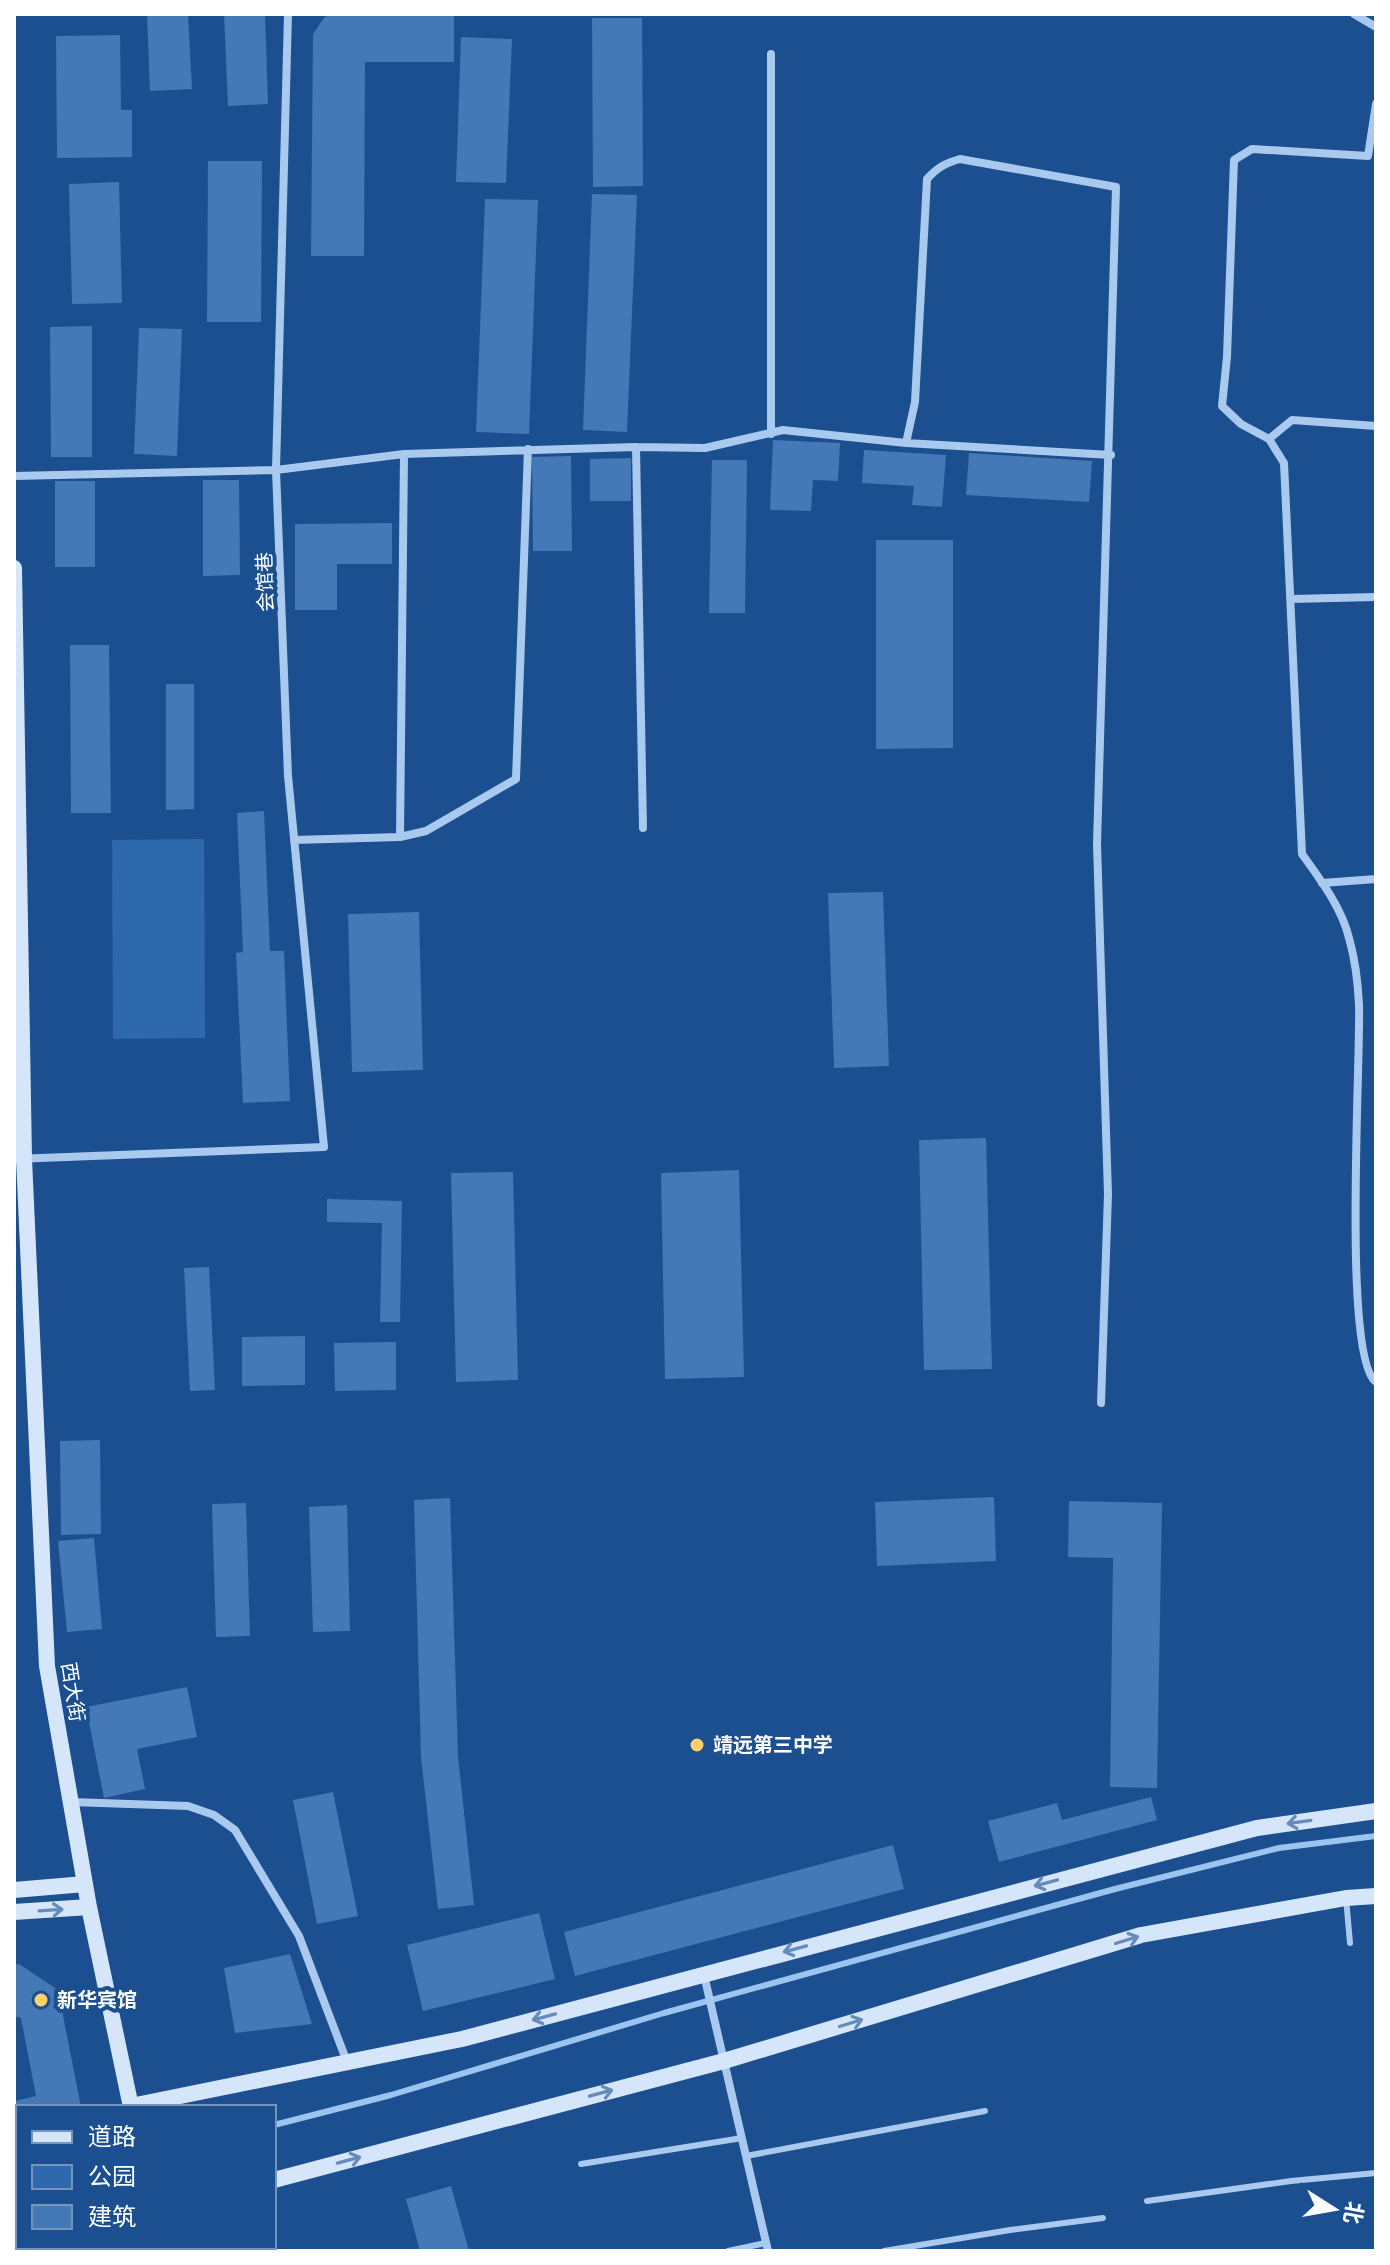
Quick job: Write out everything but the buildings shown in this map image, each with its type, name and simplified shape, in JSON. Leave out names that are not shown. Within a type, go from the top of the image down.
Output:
[{"type":"main road","name":"西大街","points":[[14,568],[19,1159],[47,1666],[89,1907],[131,2105]]},
{"type":"main road","points":[[136,2105],[462,2039],[705,1980],[1257,1828],[1376,1811]]},
{"type":"main road","points":[[14,1890],[85,1884]]},
{"type":"main road","points":[[276,2179],[724,2061],[1141,1935],[1346,1898],[1376,1896]]},
{"type":"main road","points":[[14,1912],[89,1907]]},
{"type":"street","name":"会馆巷","points":[[19,1159],[324,1147],[288,776],[276,470],[288,14]]},
{"type":"street","points":[[1354,14],[1376,27]]},
{"type":"street","points":[[771,54],[771,434]]},
{"type":"street","points":[[1376,104],[1372,156],[1252,149],[1234,160],[1227,357],[1222,406],[1241,424],[1269,439],[1284,463],[1302,854],[1322,883],[1349,938],[1359,1003],[1354,1225],[1362,1352],[1371,1379],[1376,1382]]},
{"type":"street","points":[[906,443],[915,402],[927,179],[947,162],[960,159],[1116,187],[1111,455],[1097,844],[1108,1194],[1101,1403]]},
{"type":"street","points":[[1269,439],[1292,420],[1376,426]]},
{"type":"street","points":[[14,476],[276,470],[404,454],[528,449],[705,448],[783,430],[906,443],[1111,455]]},
{"type":"street","points":[[636,447],[643,828]]},
{"type":"street","points":[[294,840],[400,837],[426,831],[516,779],[528,449]]},
{"type":"street","points":[[400,837],[404,454]]},
{"type":"street","points":[[1291,599],[1376,597]]},
{"type":"street","points":[[1322,883],[1376,879]]},
{"type":"street","points":[[71,1802],[188,1806],[214,1815],[235,1830],[299,1936],[347,2062]]},
{"type":"street","points":[[705,1980],[767,2247]]},
{"type":"lane","points":[[1346,1898],[1350,1943]]},
{"type":"lane","points":[[746,2156],[985,2111]]},
{"type":"lane","points":[[581,2164],[742,2138]]},
{"type":"lane","points":[[1147,2201],[1376,2173]]},
{"type":"lane","points":[[884,2251],[1103,2218]]},
{"type":"lane","points":[[728,2251],[767,2247]]},
{"type":"green space","points":[[204,839],[205,1038],[113,1039],[112,840]]},
{"type":"waterway","points":[[276,2124],[391,2095],[664,2013],[1115,1889],[1279,1848],[1376,1836]]},
{"type":"place","name":"靖远第三中学","points":[[697,1745]]},
{"type":"place","name":"新华宾馆","points":[[41,2000]]}]
